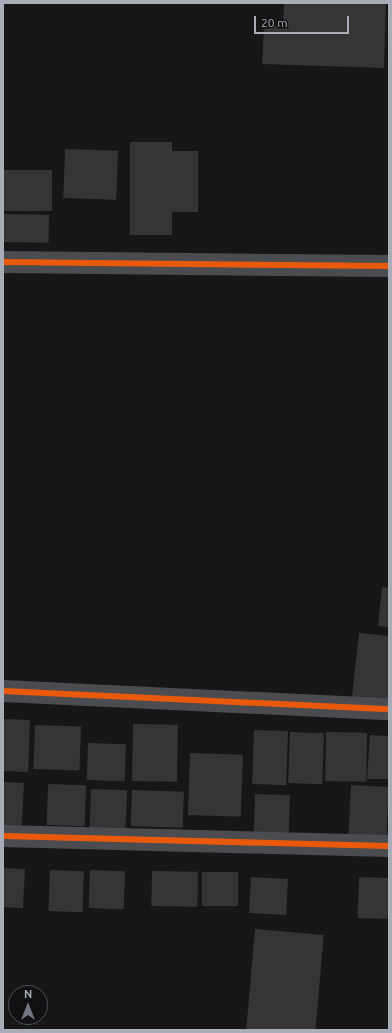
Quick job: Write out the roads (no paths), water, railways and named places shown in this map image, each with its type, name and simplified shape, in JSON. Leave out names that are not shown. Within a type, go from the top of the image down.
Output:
[{"type":"street","points":[[3,262],[389,266]]},
{"type":"street","points":[[3,691],[389,709]]},
{"type":"street","points":[[3,836],[389,846]]}]
